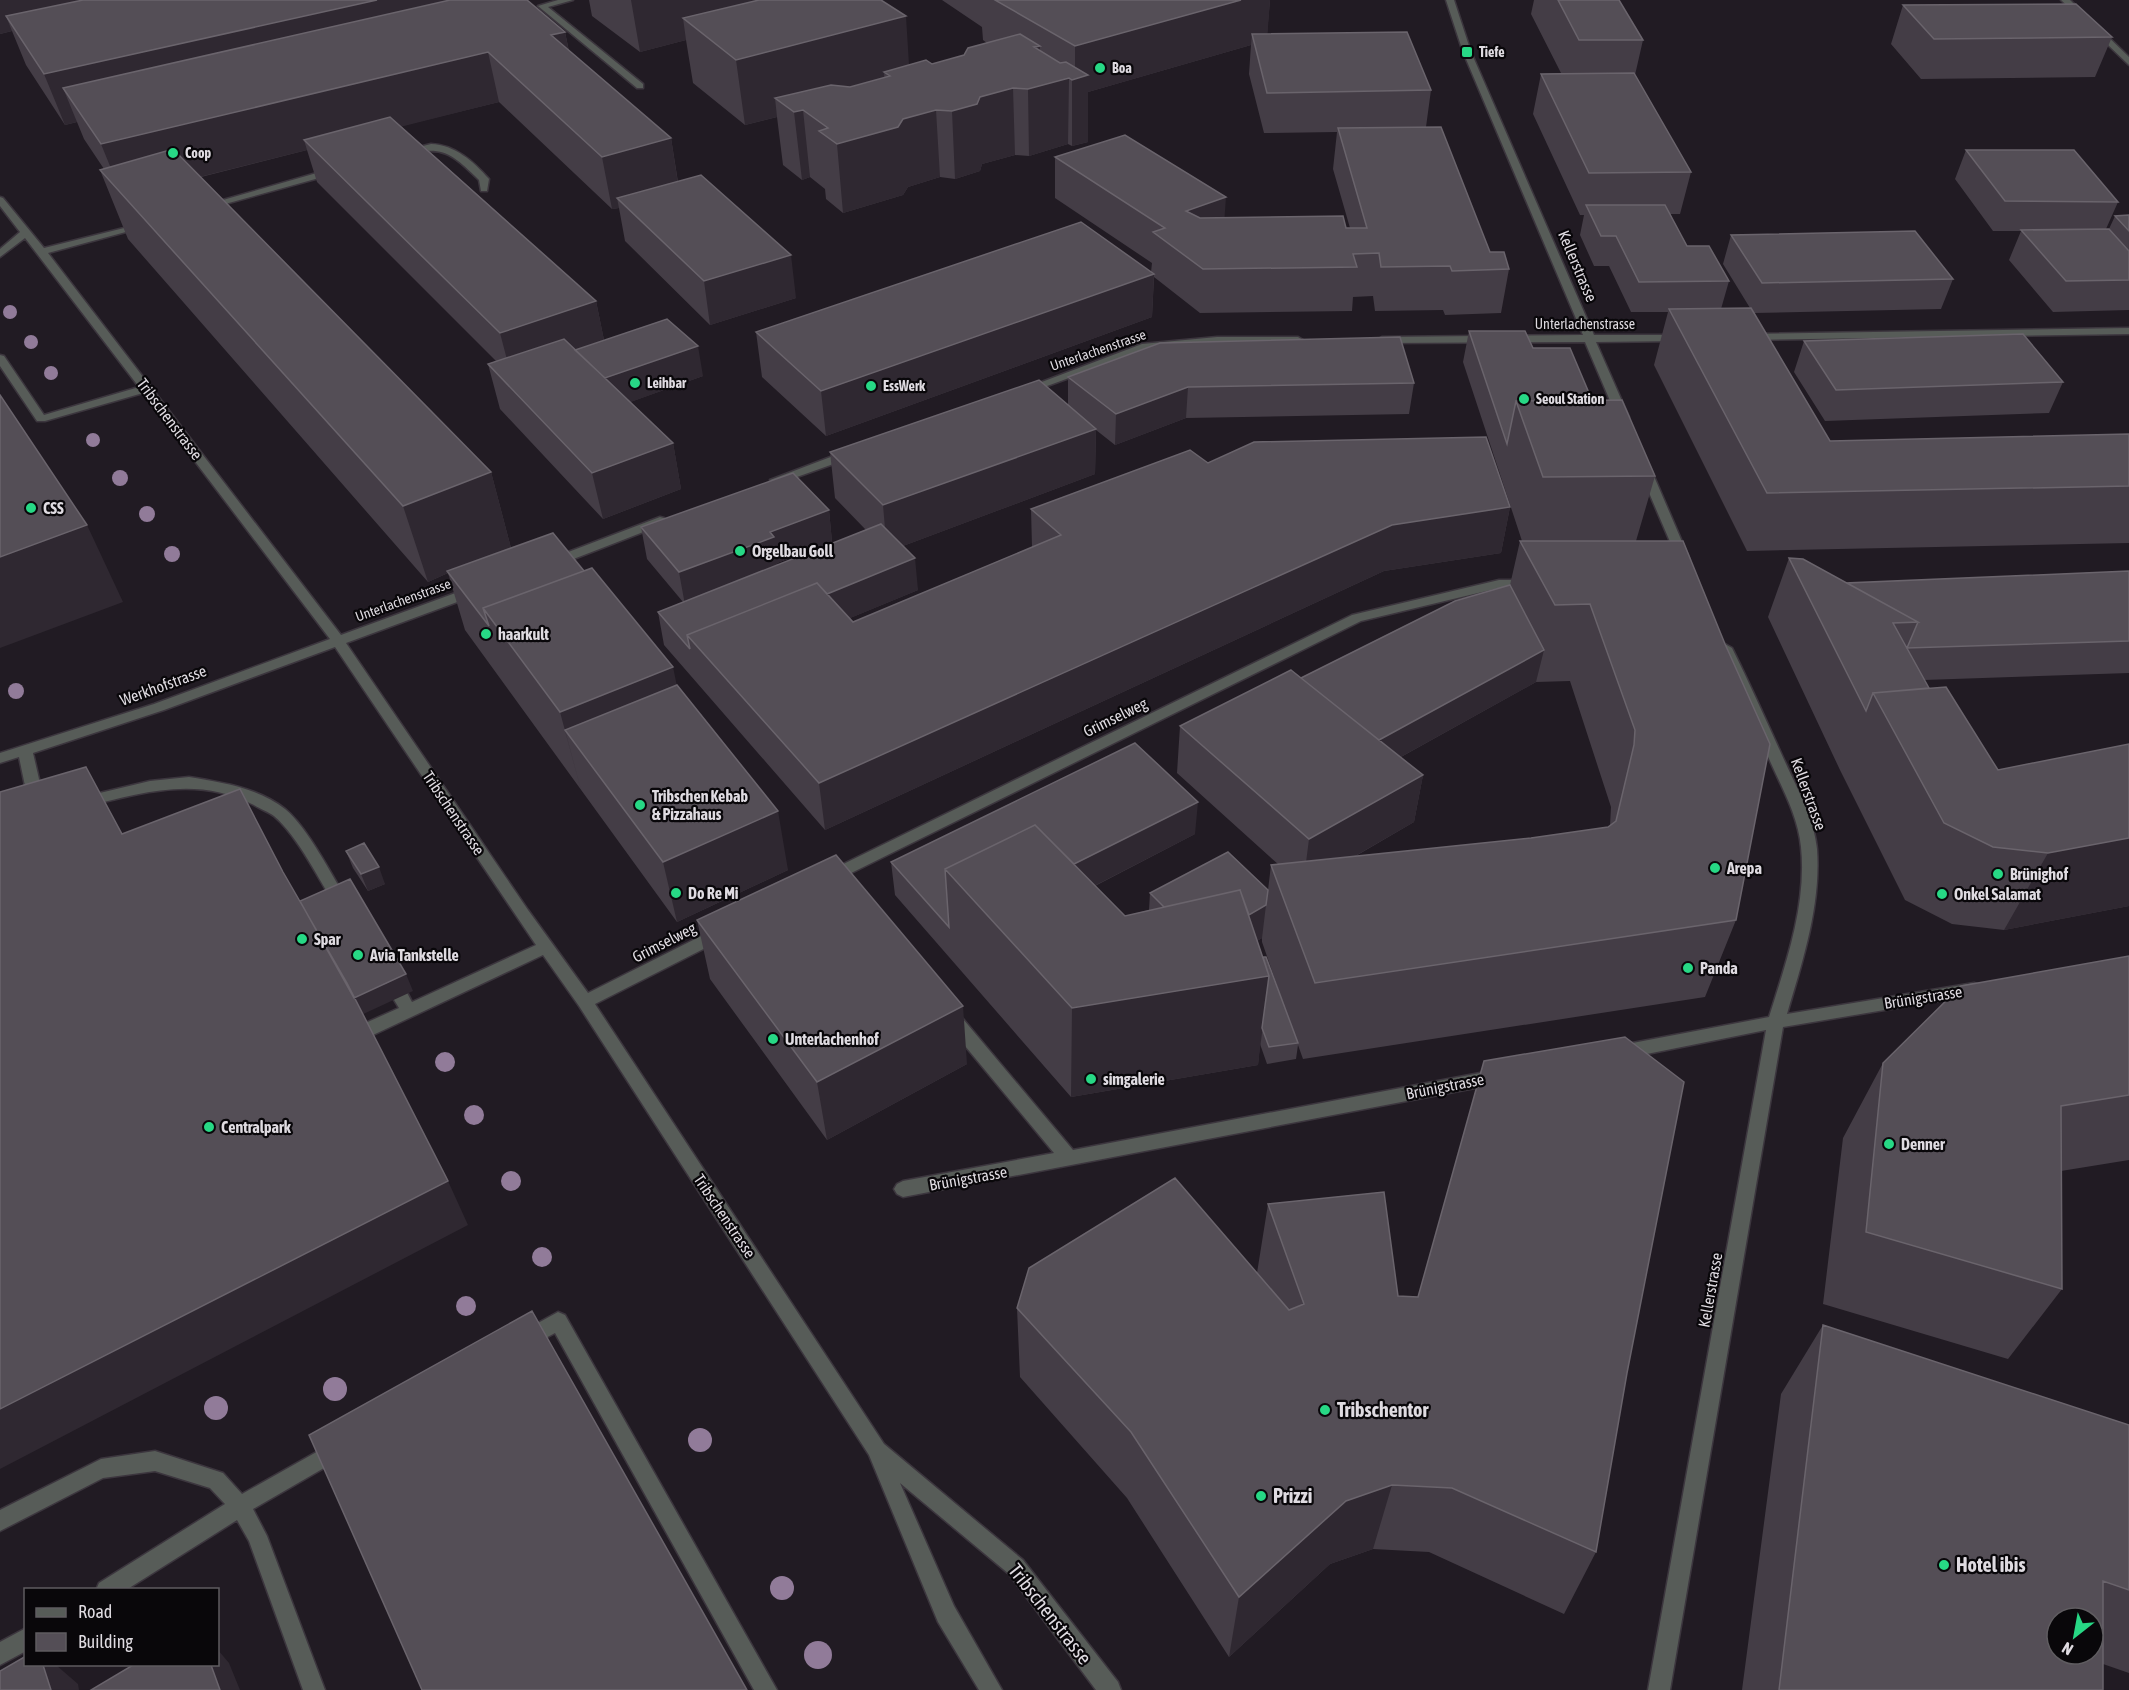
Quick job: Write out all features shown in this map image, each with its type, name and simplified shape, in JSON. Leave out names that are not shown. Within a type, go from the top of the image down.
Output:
[{"type":"street","points":[[533,0],[640,86]]},
{"type":"street","points":[[542,6],[569,0]]},
{"type":"street","name":"Kellerstrasse","points":[[1450,0],[1467,52],[1628,428]]},
{"type":"street","points":[[2065,0],[2125,54],[2129,62]]},
{"type":"street","points":[[399,153],[431,145],[449,148],[484,179],[484,189]]},
{"type":"street","points":[[197,209],[342,169]]},
{"type":"street","name":"Tribschenstrasse","points":[[0,200],[147,388],[337,640],[585,1002],[876,1449],[946,1614],[991,1690]]},
{"type":"street","points":[[42,252],[153,222]]},
{"type":"street","points":[[0,254],[26,232]]},
{"type":"street","points":[[1736,337],[2129,331]]},
{"type":"street","name":"Unterlachenstrasse","points":[[1369,340],[1689,338]]},
{"type":"street","name":"Unterlachenstrasse","points":[[1012,396],[1146,346],[1217,340],[1311,340]]},
{"type":"street","points":[[0,358],[41,419],[147,388]]},
{"type":"street","points":[[764,484],[866,448]]},
{"type":"street","points":[[1637,450],[1689,570]]},
{"type":"street","points":[[543,566],[674,516]]},
{"type":"street","name":"Grimselweg","points":[[813,886],[837,880],[1357,618],[1499,584],[1545,583]]},
{"type":"street","name":"Unterlachenstrasse","points":[[337,640],[490,585]]},
{"type":"street","name":"Kellerstrasse","points":[[1659,1690],[1776,1022],[1796,954],[1809,887],[1809,846],[1800,813],[1747,690],[1720,638]]},
{"type":"street","name":"Werkhofstrasse","points":[[0,758],[159,707],[337,640]]},
{"type":"street","points":[[25,751],[35,792],[34,814],[44,812]]},
{"type":"street","points":[[66,806],[150,786],[189,782],[218,787],[248,796],[279,812],[296,831],[353,920]]},
{"type":"street","name":"Grimselweg","points":[[585,1002],[730,928]]},
{"type":"street","points":[[368,1030],[546,947]]},
{"type":"street","points":[[384,970],[409,1010]]},
{"type":"street","name":"Brünigstrasse","points":[[1606,1055],[1776,1022],[1993,986]]},
{"type":"street","points":[[940,1003],[1070,1159]]},
{"type":"street","name":"Brünigstrasse","points":[[903,1189],[1513,1073]]},
{"type":"street","points":[[507,1351],[558,1321],[766,1690]]},
{"type":"street","points":[[109,1588],[240,1506],[353,1440]]},
{"type":"street","name":"Tribschenstrasse","points":[[876,1449],[1016,1567],[1110,1690]]},
{"type":"street","points":[[0,1521],[101,1469],[155,1461],[216,1480],[240,1506],[257,1536],[314,1690]]},
{"type":"street","points":[[0,1654],[24,1640]]},
{"type":"building","points":[[83,0],[377,0],[44,74],[6,16]]},
{"type":"building","points":[[450,0],[527,0],[565,32],[551,35],[671,138],[602,157],[488,52],[101,144],[63,88]]},
{"type":"building","points":[[759,0],[881,0],[906,16],[736,60],[683,18]]},
{"type":"building","points":[[995,0],[1241,0],[1075,46]]},
{"type":"building","points":[[1558,0],[1619,0],[1643,40],[1579,40]]},
{"type":"building","points":[[2076,4],[2112,37],[1934,39],[1903,5]]},
{"type":"building","points":[[1407,32],[1431,90],[1267,93],[1252,34]]},
{"type":"building","points":[[1020,34],[1040,46],[1034,47],[1060,63],[1066,62],[1088,75],[1028,89],[1013,88],[980,97],[977,104],[952,111],[936,110],[903,119],[898,127],[837,144],[819,131],[828,128],[803,110],[794,112],[775,98],[831,85],[850,87],[890,76],[884,72],[926,60],[932,64],[964,55],[968,48]]},
{"type":"building","points":[[1634,73],[1691,172],[1589,173],[1541,74]]},
{"type":"building","points":[[390,117],[596,301],[500,333],[304,140]]},
{"type":"building","points":[[1441,127],[1490,252],[1504,252],[1509,269],[1452,271],[1450,266],[1381,267],[1379,253],[1353,254],[1357,267],[1203,269],[1153,232],[1165,228],[1055,157],[1125,135],[1226,197],[1186,211],[1200,218],[1343,216],[1346,228],[1367,228],[1338,128]]},
{"type":"building","points":[[173,149],[491,472],[403,506],[100,170]]},
{"type":"building","points":[[1966,150],[2074,150],[2118,202],[2005,201]]},
{"type":"building","points":[[701,175],[791,255],[704,281],[617,198]]},
{"type":"building","points":[[1586,205],[1665,205],[1687,246],[1709,246],[1729,281],[1639,282],[1616,236],[1601,236]]},
{"type":"building","points":[[2129,215],[2129,231],[2115,216]]},
{"type":"building","points":[[1081,222],[1154,274],[821,391],[756,332]]},
{"type":"building","points":[[2109,229],[2129,251],[2129,280],[2066,281],[2021,230]]},
{"type":"building","points":[[1915,231],[1953,279],[1762,283],[1731,235]]},
{"type":"building","points":[[1751,308],[1830,441],[2129,434],[2129,486],[1767,493],[1669,309]]},
{"type":"building","points":[[667,319],[698,346],[605,378],[575,350]]},
{"type":"building","points":[[1469,331],[1525,331],[1533,348],[1570,348],[1592,400],[1516,401],[1507,444]]},
{"type":"building","points":[[2023,334],[2063,382],[1836,390],[1804,341]]},
{"type":"building","points":[[1400,337],[1414,383],[1188,387],[1116,414],[1068,377],[1160,343]]},
{"type":"building","points":[[564,339],[673,443],[592,473],[488,364]]},
{"type":"building","points":[[1039,380],[1096,429],[883,505],[830,452]]},
{"type":"building","points":[[0,395],[87,525],[0,557]]},
{"type":"building","points":[[1622,400],[1655,476],[1543,477],[1516,401]]},
{"type":"building","points":[[1486,437],[1510,507],[1392,525],[819,783],[687,635],[817,583],[853,622],[1061,535],[1031,509],[1190,450],[1208,463],[1254,442]]},
{"type":"building","points":[[793,473],[829,510],[770,532],[774,537],[679,572],[641,527]]},
{"type":"building","points":[[881,524],[915,558],[827,594],[817,583],[687,635],[690,649],[658,612]]},
{"type":"building","points":[[553,533],[584,571],[483,608],[489,626],[447,571]]},
{"type":"building","points":[[1520,541],[1683,541],[1725,644],[1770,744],[1736,920],[1315,983],[1271,865],[1531,838],[1608,827],[1616,821],[1634,745],[1635,730],[1590,604],[1555,605]]},
{"type":"building","points":[[1789,558],[1803,559],[1918,622],[1893,623],[1929,688],[1873,693],[1866,711]]},
{"type":"building","points":[[592,568],[673,667],[560,712],[483,608]]},
{"type":"building","points":[[2129,571],[2129,641],[1907,648],[1918,622],[1847,583]]},
{"type":"building","points":[[1510,585],[1544,650],[1379,740],[1301,678],[1455,601]]},
{"type":"building","points":[[1291,670],[1423,775],[1309,839],[1180,726]]},
{"type":"building","points":[[677,685],[778,811],[663,862],[565,730]]},
{"type":"building","points":[[1946,687],[1998,770],[2129,744],[2129,838],[2048,853],[1993,847],[1944,823],[1873,693]]},
{"type":"building","points":[[1135,743],[1198,802],[1074,864],[1035,825],[945,869],[949,927],[891,862]]},
{"type":"building","name":"Centralpark","points":[[86,767],[122,834],[240,789],[283,872],[347,983],[448,1181],[0,1409],[0,792]]},
{"type":"building","points":[[1035,825],[1125,916],[1240,890],[1269,976],[1072,1008],[945,869]]},
{"type":"building","points":[[364,843],[379,867],[361,874],[346,851]]},
{"type":"building","points":[[1228,852],[1268,890],[1266,905],[1249,915],[1240,890],[1164,907],[1150,893]]},
{"type":"building","points":[[836,855],[963,1006],[817,1082],[697,920]]},
{"type":"building","name":"Avia Tankstelle","points":[[350,879],[406,974],[354,998],[300,901]]},
{"type":"building","points":[[2129,956],[2129,1095],[2061,1106],[2062,1289],[1866,1232],[1883,1063],[1961,986]]},
{"type":"building","points":[[1263,957],[1266,957],[1298,1043],[1269,1047],[1262,1028],[1269,976]]},
{"type":"building","name":"Tribschentor","points":[[1625,1037],[1684,1082],[1627,1373],[1596,1552],[1452,1488],[1392,1485],[1346,1501],[1239,1597],[1131,1432],[1017,1308],[1029,1268],[1175,1178],[1289,1310],[1304,1304],[1268,1204],[1384,1192],[1398,1296],[1418,1297],[1484,1061]]},
{"type":"building","points":[[532,1311],[747,1690],[422,1690],[309,1435]]},
{"type":"building","name":"Hotel ibis","points":[[1823,1325],[2129,1425],[2129,1590],[2103,1581],[2103,1606],[2045,1606],[2045,1666],[2103,1666],[2103,1690],[1779,1690]]},
{"type":"building","points":[[24,1657],[24,1666],[43,1666],[51,1690],[0,1690],[0,1671]]},
{"type":"building","points":[[131,1666],[211,1666],[220,1690],[91,1690]]},
{"type":"place","name":"Tiefe","points":[[1467,52]]},
{"type":"place","name":"Boa","points":[[1100,68]]},
{"type":"place","name":"Coop","points":[[173,153]]},
{"type":"place","name":"Leihbar","points":[[635,383]]},
{"type":"place","name":"EssWerk","points":[[871,386]]},
{"type":"place","name":"Seoul Station","points":[[1524,399]]},
{"type":"place","name":"CSS","points":[[31,508]]},
{"type":"place","name":"Orgelbau Goll","points":[[740,551]]},
{"type":"place","name":"haarkult","points":[[486,634]]},
{"type":"place","name":"Tribschen Kebab & Pizzahaus","points":[[640,805]]},
{"type":"place","name":"Arepa","points":[[1715,868]]},
{"type":"place","name":"Brünighof","points":[[1998,874]]},
{"type":"place","name":"Do Re Mi","points":[[676,893]]},
{"type":"place","name":"Onkel Salamat","points":[[1942,894]]},
{"type":"place","name":"Spar","points":[[302,939]]},
{"type":"place","name":"Avia Tankstelle","points":[[358,955]]},
{"type":"place","name":"Panda","points":[[1688,968]]},
{"type":"place","name":"Unterlachenhof","points":[[773,1039]]},
{"type":"place","name":"simgalerie","points":[[1091,1079]]},
{"type":"place","name":"Centralpark","points":[[209,1127]]},
{"type":"place","name":"Denner","points":[[1889,1144]]},
{"type":"place","name":"Tribschentor","points":[[1325,1410]]},
{"type":"place","name":"Prizzi","points":[[1261,1496]]},
{"type":"place","name":"Hotel ibis","points":[[1944,1565]]}]
